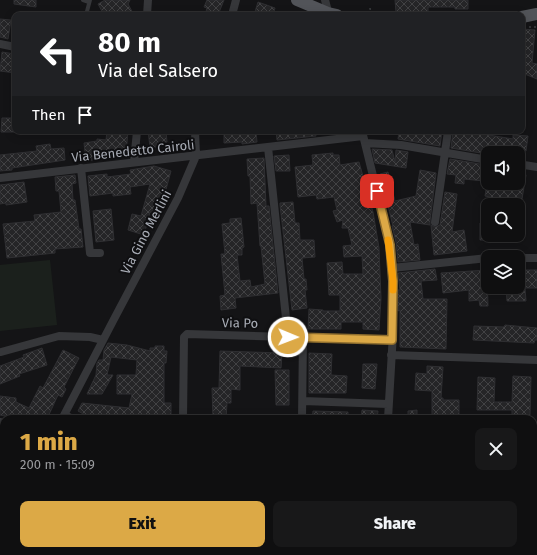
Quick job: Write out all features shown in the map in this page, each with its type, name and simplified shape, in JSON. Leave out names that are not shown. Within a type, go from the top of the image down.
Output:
[{"type":"main road","points":[[297,0],[326,12]]},
{"type":"main road","points":[[525,17],[537,14]]},
{"type":"main road","points":[[525,18],[537,20]]},
{"type":"street","points":[[147,12],[148,0]]},
{"type":"street","points":[[233,12],[236,0]]},
{"type":"street","points":[[325,0],[330,12]]},
{"type":"street","points":[[0,44],[12,46]]},
{"type":"street","points":[[134,162],[137,134]]},
{"type":"street","name":"Via Gino Merlini","points":[[64,415],[178,198],[196,156],[195,134]]},
{"type":"street","points":[[435,222],[448,134]]},
{"type":"street","points":[[364,136],[390,245],[392,268],[392,340],[388,415]]},
{"type":"street","name":"Via Benedetto Cairoli","points":[[0,178],[364,136],[401,145],[481,159]]},
{"type":"street","points":[[268,147],[288,337]]},
{"type":"street","points":[[525,165],[537,167]]},
{"type":"street","points":[[81,168],[90,253],[100,253]]},
{"type":"street","points":[[525,258],[537,258]]},
{"type":"street","points":[[392,268],[481,259]]},
{"type":"street","name":"Via Po","points":[[183,415],[184,337],[187,334],[392,340]]},
{"type":"street","points":[[1,352],[59,336],[90,337],[103,340]]},
{"type":"street","points":[[302,337],[302,415]]},
{"type":"street","points":[[391,355],[537,360]]},
{"type":"street","points":[[303,401],[388,404]]},
{"type":"lane","points":[[83,0],[89,1],[87,12]]},
{"type":"path","points":[[370,8],[371,12]]},
{"type":"shaded area","points":[[50,260],[57,325],[0,331],[0,265]]},
{"type":"building","points":[[14,0],[36,0],[36,7],[14,4]]},
{"type":"building","points":[[105,0],[130,0],[128,4],[132,12],[102,12],[98,4]]},
{"type":"building","points":[[207,0],[224,0],[219,12],[206,12],[207,8],[204,7]]},
{"type":"building","points":[[395,0],[468,0],[468,9],[455,9],[455,7],[428,7],[428,12],[396,12]]},
{"type":"building","points":[[258,2],[275,8],[274,12],[255,12]]},
{"type":"building","points":[[0,19],[11,20],[8,39],[0,37]]},
{"type":"building","points":[[525,29],[535,30],[532,63],[537,64],[537,79],[525,74]]},
{"type":"building","points":[[2,52],[12,54],[12,73],[0,71]]},
{"type":"building","points":[[2,118],[12,118],[12,132],[1,132]]},
{"type":"building","points":[[107,134],[128,134],[126,154],[99,156],[99,159],[86,161],[84,143],[97,141],[97,139],[106,140]]},
{"type":"building","points":[[148,134],[166,134],[167,142],[156,143],[157,147],[150,147]]},
{"type":"building","points":[[224,134],[256,134],[257,142],[242,144],[242,142],[224,143]]},
{"type":"building","points":[[276,134],[316,134],[316,136],[277,140]]},
{"type":"building","points":[[399,134],[442,134],[440,146],[398,139]]},
{"type":"building","points":[[453,134],[483,134],[513,139],[513,135],[528,136],[526,151],[525,146],[481,146],[481,153],[451,148]]},
{"type":"building","points":[[50,144],[51,149],[64,148],[65,160],[0,171],[0,155],[37,151],[36,146]]},
{"type":"building","points":[[372,149],[392,150],[395,162],[396,150],[408,152],[406,168],[375,163]]},
{"type":"building","points":[[333,153],[333,155],[339,155],[340,165],[359,162],[373,212],[379,248],[381,298],[379,330],[363,329],[363,322],[341,322],[341,329],[308,329],[309,309],[340,311],[340,295],[329,295],[327,263],[342,262],[343,274],[363,274],[362,256],[344,257],[343,246],[352,245],[348,228],[342,228],[343,220],[337,222],[333,211],[337,210],[334,197],[317,199],[316,195],[298,197],[295,167],[313,165],[312,155]]},
{"type":"building","points":[[289,155],[290,171],[276,171],[274,156]]},
{"type":"building","points":[[264,158],[266,206],[269,206],[278,293],[235,298],[236,308],[221,310],[220,296],[225,295],[221,254],[225,254],[222,224],[230,223],[230,219],[241,218],[244,247],[242,248],[242,255],[237,255],[240,281],[250,280],[251,287],[265,284],[260,246],[257,203],[251,204],[250,176],[248,176],[247,159]]},
{"type":"building","points":[[450,159],[481,164],[481,181],[464,179],[464,184],[455,183],[456,175],[447,174]]},
{"type":"building","points":[[154,166],[171,171],[162,204],[160,203],[157,214],[150,212],[144,235],[128,230],[132,214],[141,216],[150,184],[130,187],[131,194],[113,196],[113,193],[90,196],[88,176],[107,174],[107,177],[131,174],[130,170]]},
{"type":"building","points":[[420,170],[436,173],[430,225],[410,222],[414,245],[418,244],[420,260],[398,262],[393,226],[380,174],[388,172],[395,201],[416,196]]},
{"type":"building","points":[[75,175],[76,183],[72,184],[73,200],[75,200],[83,247],[55,249],[55,253],[7,258],[3,224],[35,221],[34,215],[61,212],[59,191],[56,191],[55,177]]},
{"type":"building","points":[[24,182],[27,202],[6,205],[6,203],[0,204],[0,185]]},
{"type":"building","points":[[486,190],[524,190],[522,198],[495,198],[485,196]]},
{"type":"building","points":[[445,192],[457,194],[452,232],[464,230],[467,251],[434,255],[431,225],[435,227],[440,225]]},
{"type":"building","points":[[293,202],[295,223],[299,223],[300,240],[314,240],[315,257],[302,258],[304,279],[306,279],[307,290],[305,290],[307,308],[292,310],[280,203]]},
{"type":"building","points":[[111,209],[114,240],[96,242],[93,211]]},
{"type":"building","points":[[480,223],[481,223],[481,240]]},
{"type":"building","points":[[435,269],[437,280],[421,281],[423,299],[447,299],[446,349],[400,347],[400,310],[398,311],[398,290],[400,290],[398,273]]},
{"type":"building","points":[[481,270],[481,294],[488,294],[488,306],[480,306],[479,300],[469,301],[469,290],[443,293],[441,273]]},
{"type":"building","points":[[525,270],[537,270],[537,288],[525,288]]},
{"type":"building","points":[[525,288],[526,301],[507,301],[506,294],[525,294]]},
{"type":"building","points":[[505,325],[537,328],[537,340],[535,340],[534,343],[473,340],[474,326],[504,327]]},
{"type":"building","points":[[108,343],[127,345],[150,351],[150,348],[155,348],[155,346],[164,346],[164,351],[167,351],[166,363],[164,363],[164,403],[171,403],[171,415],[85,415],[78,411],[82,403],[129,408],[132,394],[117,394],[117,375],[136,375],[137,360],[111,357],[107,375],[113,375],[102,394],[87,394],[96,375],[97,363],[99,360],[103,360],[104,350]]},
{"type":"building","points":[[42,348],[47,365],[19,374],[20,376],[0,384],[0,366]]},
{"type":"building","points":[[63,350],[79,358],[64,387],[66,389],[62,397],[58,395],[49,415],[0,415],[0,396],[16,398],[16,402],[29,408],[40,386],[43,388]]},
{"type":"building","points":[[220,351],[282,353],[281,368],[240,366],[240,390],[231,389],[231,403],[227,403],[226,415],[213,415],[212,388],[219,388]]},
{"type":"building","points":[[309,353],[332,354],[331,375],[347,376],[346,393],[309,393]]},
{"type":"building","points":[[363,364],[377,364],[375,389],[362,388]]},
{"type":"building","points":[[427,366],[443,367],[441,398],[443,398],[443,400],[459,400],[459,415],[432,415],[432,391],[415,390],[416,373],[427,374]]},
{"type":"building","points":[[275,370],[289,370],[289,405],[276,405]]},
{"type":"building","points":[[513,376],[531,377],[530,415],[512,415],[512,410],[477,410],[478,377],[495,378],[494,402],[512,402]]},
{"type":"building","points":[[362,410],[378,411],[378,415],[361,415]]},
{"type":"building","points":[[417,410],[417,415],[408,415],[408,411]]},
{"type":"building","points":[[313,411],[348,412],[348,415],[312,415]]},
{"type":"slow traffic","points":[[388,240],[390,245],[393,290]]},
{"type":"route","points":[[288,337],[392,340],[393,281],[390,245],[377,191]]}]
